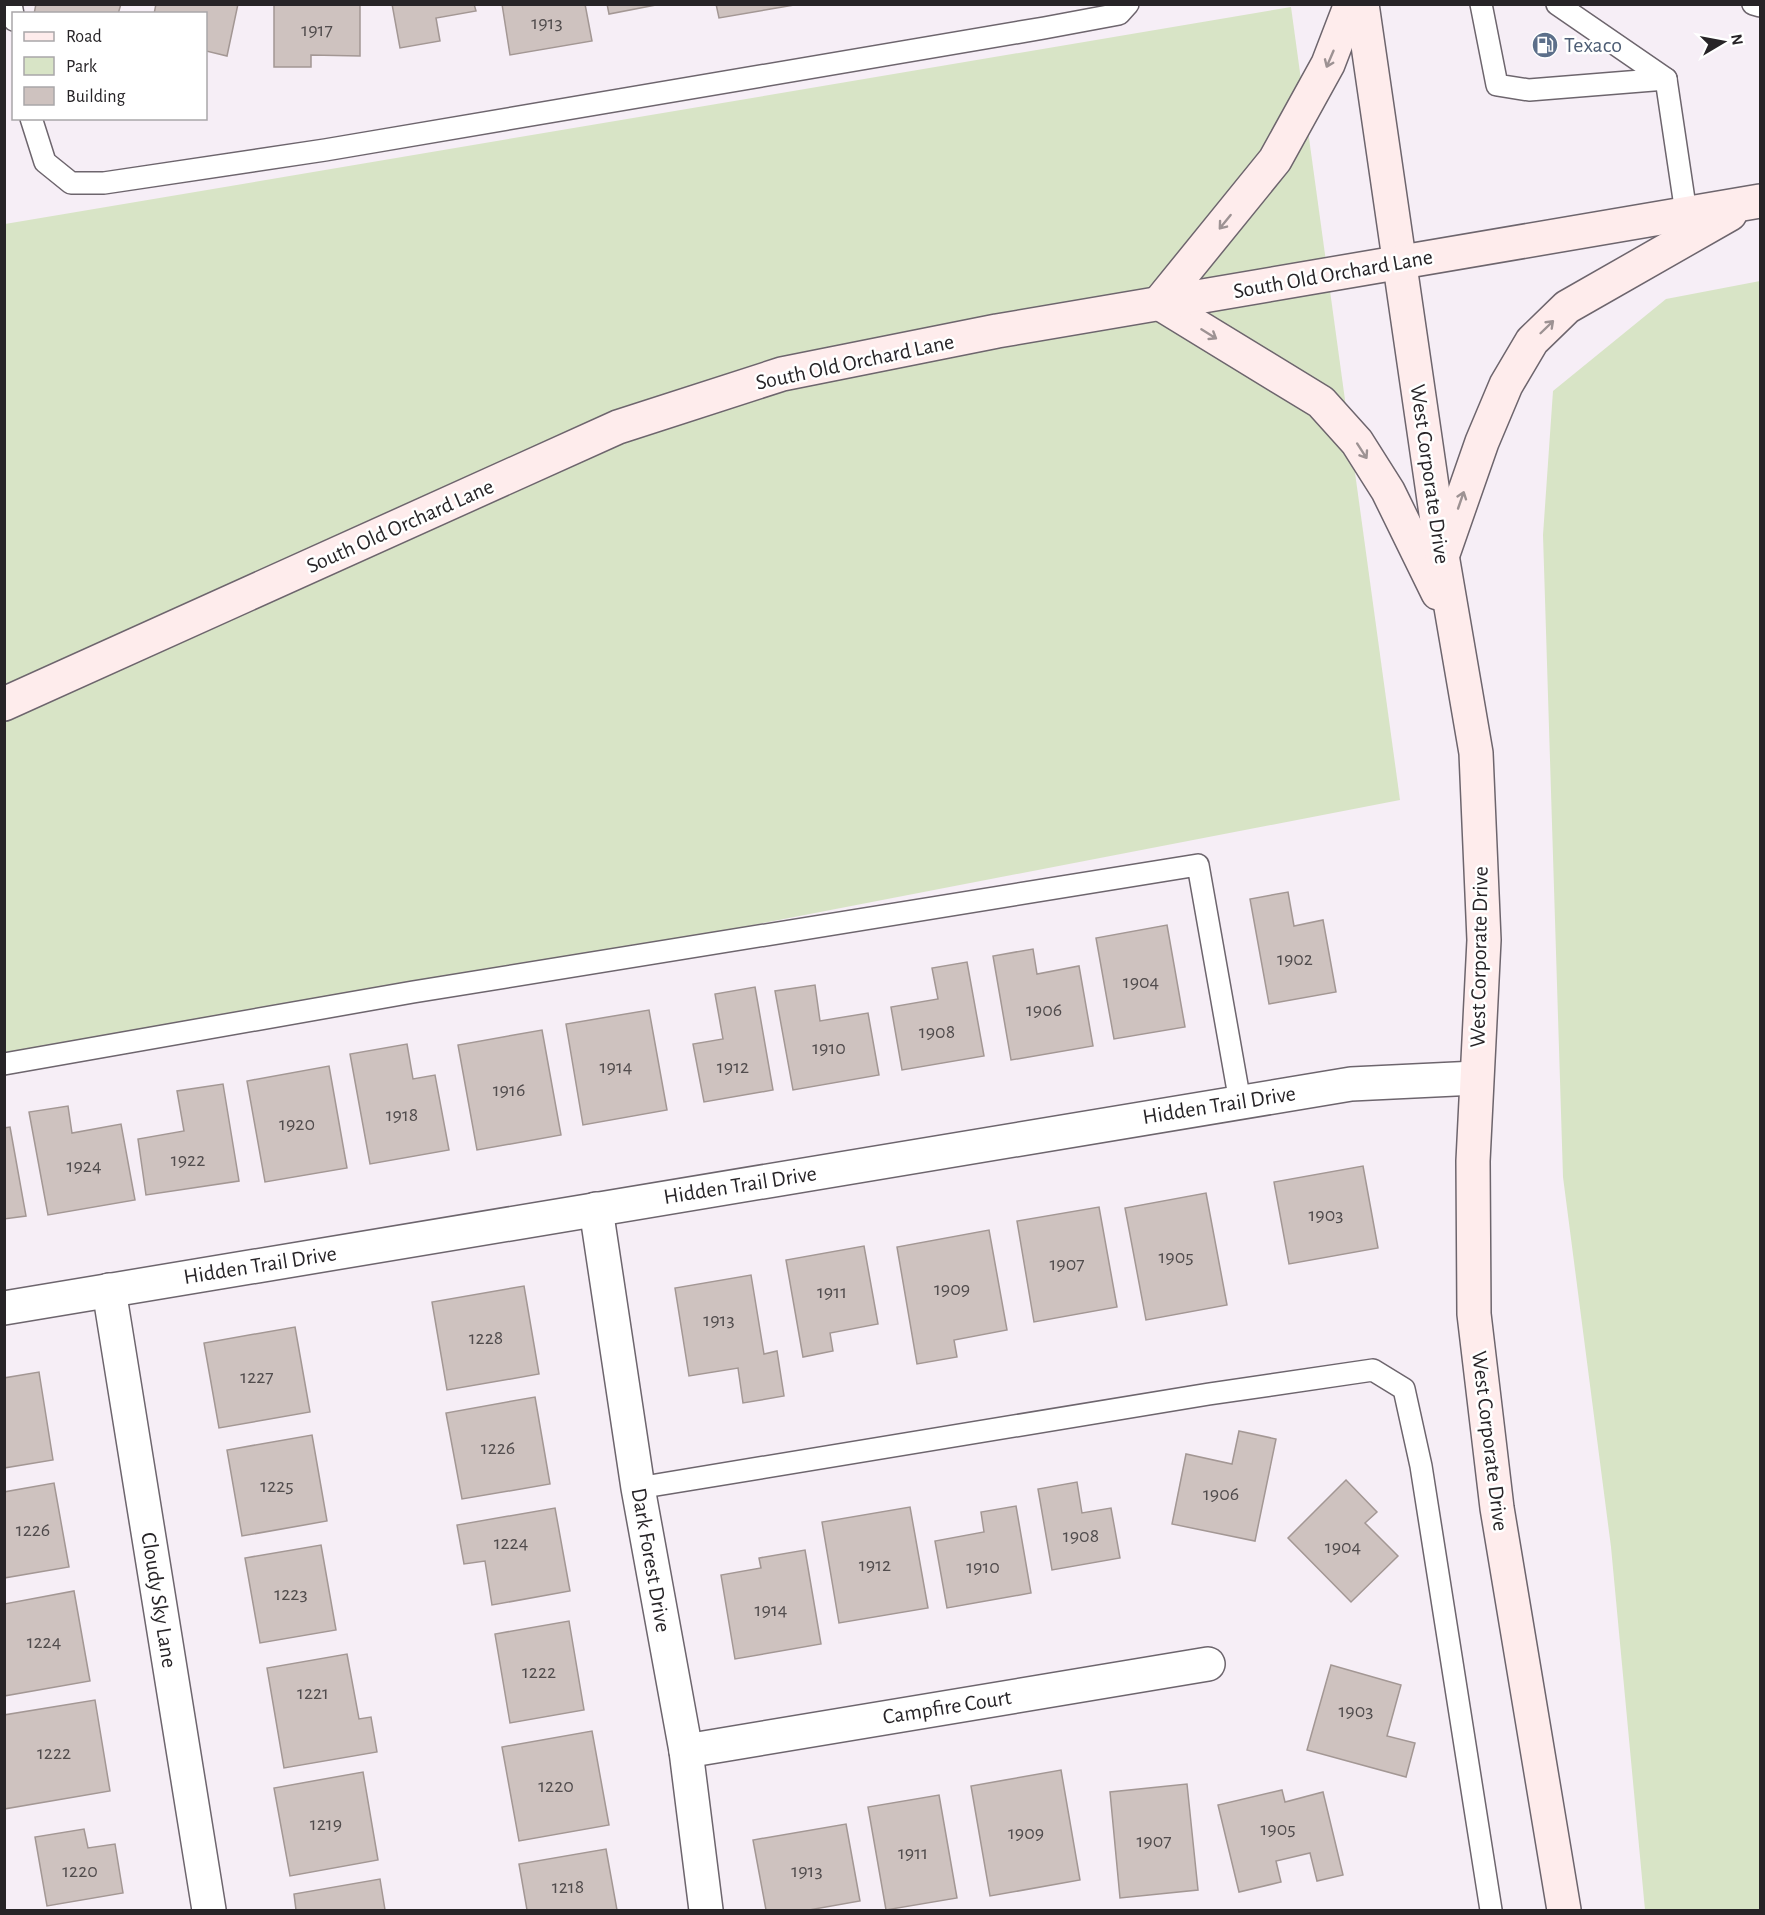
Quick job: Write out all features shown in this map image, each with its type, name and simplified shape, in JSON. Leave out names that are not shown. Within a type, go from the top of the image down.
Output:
[{"type":"street","points":[[1351,4],[1328,64],[1275,160],[1159,303],[1321,402],[1357,442],[1388,491],[1454,627]]},
{"type":"street","name":"West Corporate Drive","points":[[1362,4],[1442,555],[1476,764],[1484,940],[1473,1161],[1474,1314],[1497,1508],[1564,1911]]},
{"type":"street","points":[[1442,555],[1482,442],[1506,385],[1532,341],[1567,308],[1757,201]]},
{"type":"street","name":"South Old Orchard Lane","points":[[4,704],[618,427],[782,374],[997,331],[1757,201]]},
{"type":"street","name":"Hidden Trail Drive","points":[[4,1308],[1351,1084],[1476,1078]]},
{"type":"street","name":"Dark Forest Drive","points":[[596,1209],[638,1488],[686,1751],[706,1911]]},
{"type":"street","name":"Cloudy Sky Lane","points":[[110,1290],[209,1911]]},
{"type":"street","name":"Campfire Court","points":[[686,1751],[1208,1664]]},
{"type":"lane","points":[[32,120],[45,162],[71,183],[104,183],[348,146],[1034,30],[1119,14],[1128,4]]},
{"type":"lane","points":[[1481,4],[1497,85],[1529,90],[1666,79]]},
{"type":"lane","points":[[1557,4],[1666,79],[1686,213]]},
{"type":"lane","points":[[1753,4],[1761,6]]},
{"type":"lane","points":[[4,1064],[402,994],[1198,865],[1240,1102]]},
{"type":"lane","points":[[638,1488],[1209,1394],[1373,1370],[1404,1389],[1419,1455],[1491,1911]]},
{"type":"green space","points":[[1291,7],[1400,800],[562,962],[5,1053],[5,224]]},
{"type":"green space","points":[[1760,281],[1760,1910],[1645,1910],[1611,1547],[1563,1177],[1543,535],[1553,391],[1666,299]]},
{"type":"building","points":[[36,4],[121,4],[119,12],[34,12]]},
{"type":"building","points":[[156,4],[238,4],[227,56],[207,51],[207,12],[154,12]]},
{"type":"building","points":[[274,4],[360,4],[360,56],[311,55],[311,67],[274,67]]},
{"type":"building","points":[[392,4],[474,4],[476,11],[436,18],[440,41],[400,48]]},
{"type":"building","points":[[502,4],[585,4],[592,41],[510,55]]},
{"type":"building","points":[[607,4],[661,4],[609,14]]},
{"type":"building","points":[[716,4],[800,4],[719,18]]},
{"type":"building","points":[[1288,892],[1294,926],[1323,920],[1336,992],[1269,1004],[1250,899]]},
{"type":"building","points":[[1167,925],[1185,1027],[1114,1039],[1096,938]]},
{"type":"building","points":[[1033,949],[1037,974],[1079,966],[1093,1046],[1011,1060],[993,956]]},
{"type":"building","points":[[967,962],[984,1056],[902,1070],[891,1007],[938,999],[932,968]]},
{"type":"building","points":[[815,985],[820,1021],[868,1013],[879,1075],[793,1090],[775,991]]},
{"type":"building","points":[[755,987],[773,1090],[704,1102],[693,1044],[723,1039],[715,994]]},
{"type":"building","points":[[649,1010],[667,1110],[583,1125],[566,1024]]},
{"type":"building","points":[[542,1030],[561,1135],[477,1150],[458,1045]]},
{"type":"building","points":[[407,1044],[413,1079],[435,1075],[449,1150],[370,1164],[350,1054]]},
{"type":"building","points":[[329,1066],[347,1168],[265,1182],[247,1081]]},
{"type":"building","points":[[223,1084],[239,1181],[146,1195],[138,1139],[184,1131],[177,1091]]},
{"type":"building","points":[[68,1106],[72,1133],[121,1124],[135,1200],[48,1215],[29,1112]]},
{"type":"building","points":[[10,1127],[26,1216],[4,1219],[4,1128]]},
{"type":"building","points":[[1363,1166],[1378,1248],[1289,1264],[1274,1182]]},
{"type":"building","points":[[1206,1193],[1227,1305],[1146,1320],[1125,1208]]},
{"type":"building","points":[[1099,1207],[1117,1307],[1034,1322],[1017,1221]]},
{"type":"building","points":[[989,1230],[1007,1330],[954,1340],[957,1357],[917,1364],[897,1247]]},
{"type":"building","points":[[864,1246],[878,1324],[830,1333],[833,1351],[803,1357],[786,1260]]},
{"type":"building","points":[[751,1275],[764,1354],[777,1351],[784,1396],[743,1403],[738,1368],[689,1376],[675,1288]]},
{"type":"building","points":[[524,1286],[539,1374],[447,1390],[432,1302]]},
{"type":"building","points":[[295,1327],[310,1412],[219,1428],[204,1343]]},
{"type":"building","points":[[39,1372],[53,1460],[4,1468],[4,1378]]},
{"type":"building","points":[[535,1397],[550,1484],[462,1499],[446,1413]]},
{"type":"building","points":[[1239,1431],[1276,1439],[1255,1541],[1172,1524],[1186,1454],[1232,1464]]},
{"type":"building","points":[[312,1435],[327,1521],[242,1536],[227,1450]]},
{"type":"building","points":[[1346,1480],[1377,1512],[1365,1523],[1398,1556],[1351,1602],[1288,1538]]},
{"type":"building","points":[[1077,1482],[1082,1513],[1111,1508],[1120,1558],[1052,1570],[1038,1489]]},
{"type":"building","points":[[54,1483],[69,1567],[4,1578],[4,1492]]},
{"type":"building","points":[[1016,1506],[1031,1593],[947,1608],[935,1541],[984,1532],[981,1512]]},
{"type":"building","points":[[910,1507],[928,1608],[839,1623],[822,1522]]},
{"type":"building","points":[[555,1508],[570,1591],[492,1605],[485,1561],[464,1564],[457,1525]]},
{"type":"building","points":[[321,1545],[336,1630],[260,1643],[245,1558]]},
{"type":"building","points":[[805,1550],[821,1644],[735,1659],[721,1575],[761,1568],[759,1558]]},
{"type":"building","points":[[74,1591],[90,1681],[4,1696],[4,1604]]},
{"type":"building","points":[[569,1621],[584,1710],[510,1723],[495,1634]]},
{"type":"building","points":[[347,1654],[359,1719],[371,1717],[377,1752],[284,1768],[267,1668]]},
{"type":"building","points":[[1331,1665],[1401,1685],[1387,1736],[1415,1743],[1406,1777],[1307,1750]]},
{"type":"building","points":[[95,1700],[110,1791],[4,1809],[4,1715]]},
{"type":"building","points":[[592,1731],[609,1825],[519,1841],[502,1747]]},
{"type":"building","points":[[1061,1770],[1080,1880],[990,1896],[971,1786]]},
{"type":"building","points":[[363,1772],[378,1860],[290,1876],[274,1788]]},
{"type":"building","points":[[1187,1784],[1198,1890],[1120,1898],[1110,1792]]},
{"type":"building","points":[[1282,1790],[1285,1802],[1323,1792],[1343,1875],[1317,1881],[1310,1853],[1276,1861],[1281,1882],[1239,1892],[1218,1805]]},
{"type":"building","points":[[939,1795],[957,1898],[886,1910],[868,1807]]},
{"type":"building","points":[[846,1824],[860,1901],[809,1910],[766,1910],[753,1840]]},
{"type":"building","points":[[84,1829],[88,1848],[115,1844],[123,1893],[47,1906],[35,1837]]},
{"type":"building","points":[[606,1849],[617,1910],[527,1910],[519,1864]]},
{"type":"building","points":[[380,1879],[385,1910],[296,1910],[294,1894]]},
{"type":"place","name":"Texaco","points":[[1545,45]]}]
